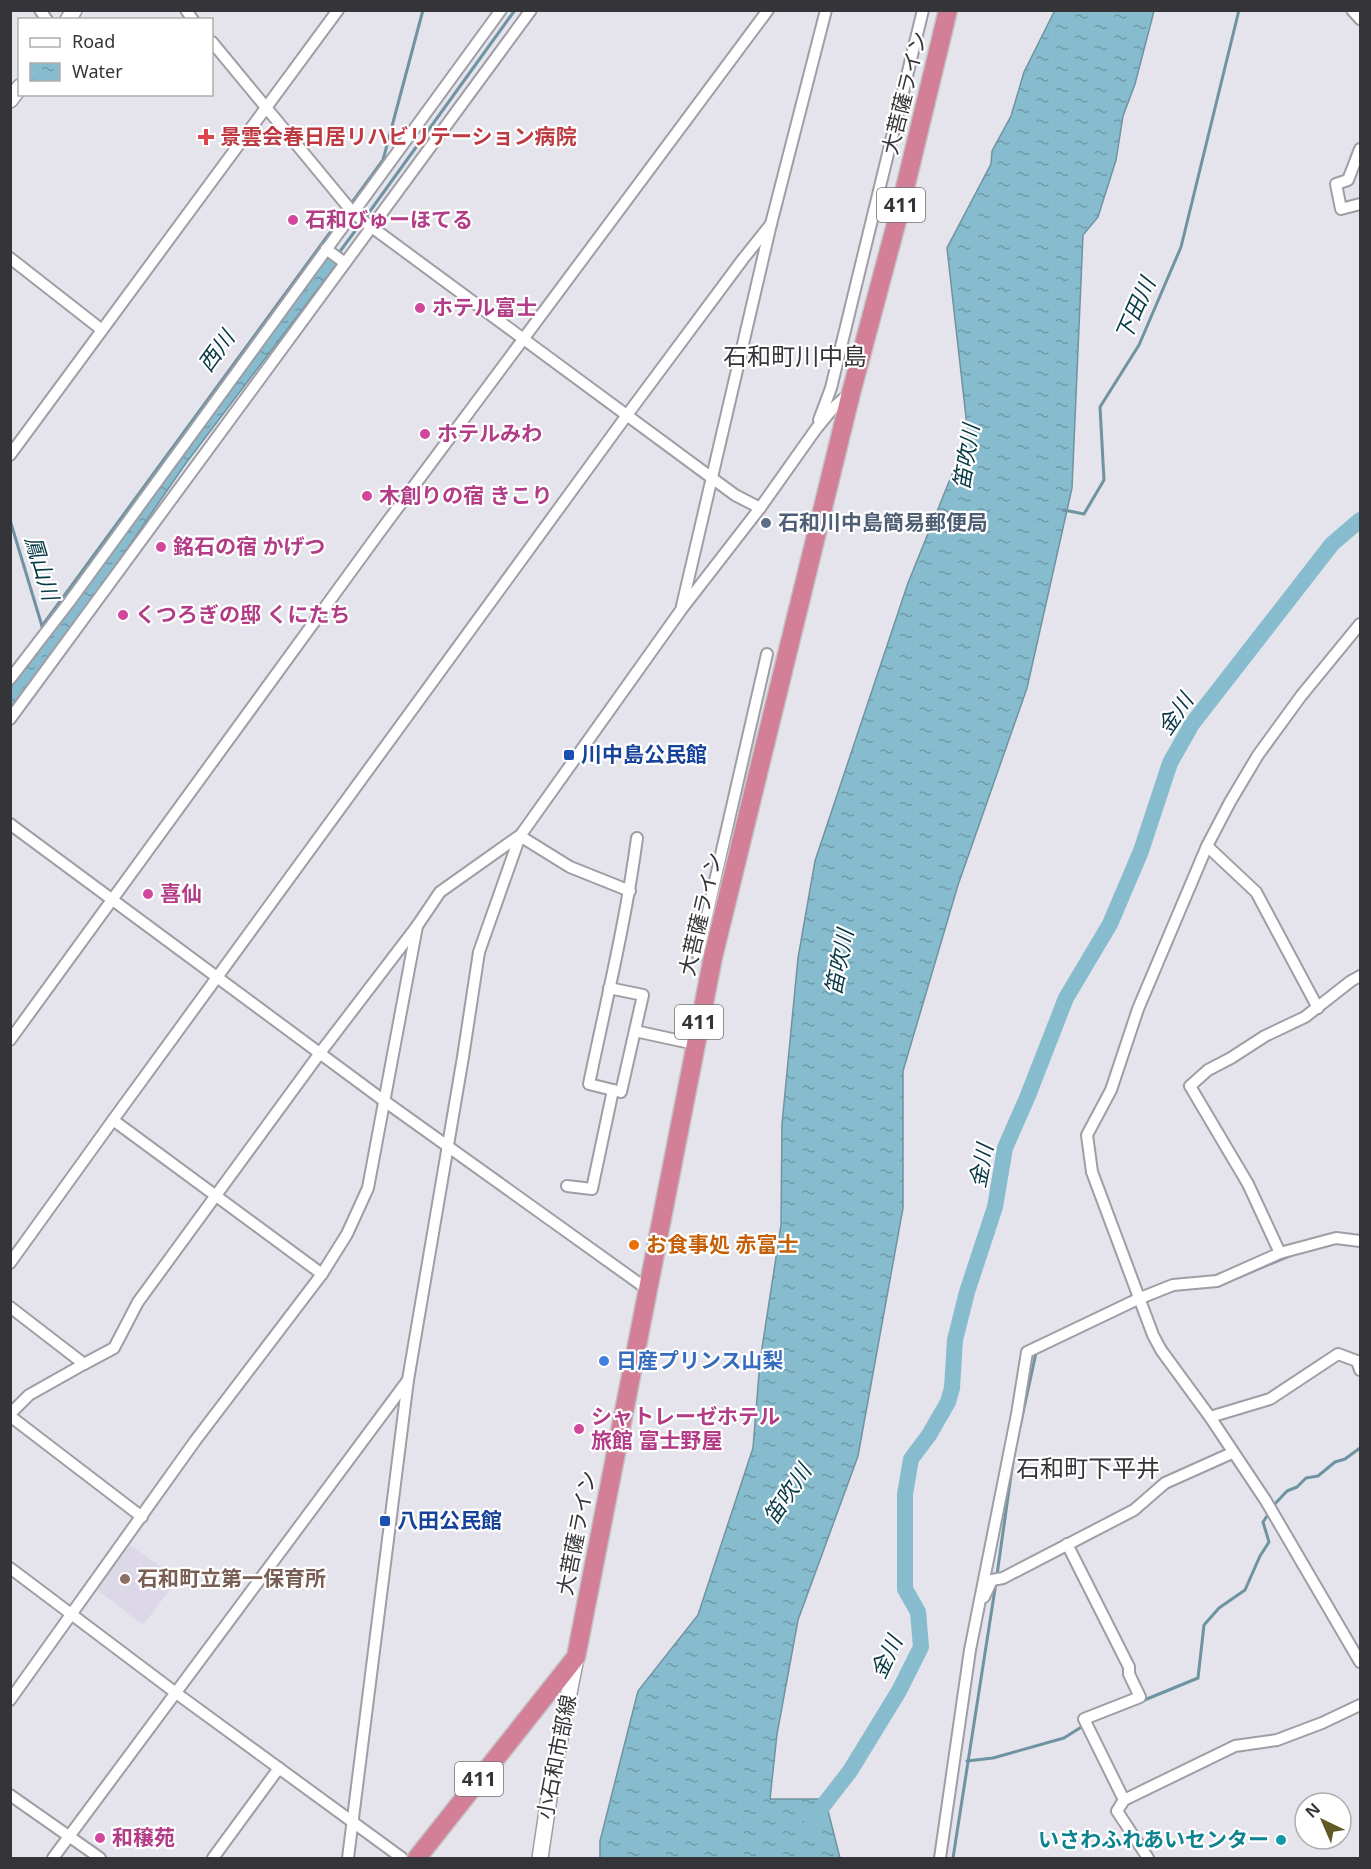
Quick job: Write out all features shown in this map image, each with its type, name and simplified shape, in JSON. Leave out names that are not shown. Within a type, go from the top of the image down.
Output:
[{"type":"highway","name":"大菩薩ライン","points":[[417,1858],[576,1657],[713,957],[725,871],[899,213],[944,13]]},
{"type":"main road","name":"小石和市部線","points":[[540,1858],[548,1796],[576,1657]]},
{"type":"main road","points":[[542,1700],[555,1702],[565,1714]]},
{"type":"street","points":[[10,455],[338,10]]},
{"type":"street","points":[[10,679],[328,250],[501,10]]},
{"type":"street","points":[[10,1040],[379,533],[768,10]]},
{"type":"street","points":[[681,610],[771,224],[826,10]]},
{"type":"street","points":[[816,429],[831,388],[923,10]]},
{"type":"street","points":[[1352,10],[1360,19]]},
{"type":"street","points":[[10,719],[369,225],[527,12]]},
{"type":"street","points":[[213,43],[354,213],[735,495],[760,508]]},
{"type":"street","points":[[1360,149],[1348,180],[1336,184],[1341,209],[1360,204]]},
{"type":"street","points":[[10,1263],[627,415],[771,224]]},
{"type":"street","points":[[328,250],[343,262]]},
{"type":"street","points":[[10,258],[102,330]]},
{"type":"street","points":[[348,1858],[408,1380],[463,1057],[478,951],[520,836],[681,610],[760,508],[816,429],[834,407],[851,393]]},
{"type":"street","points":[[1360,624],[1307,688],[1258,755],[1230,802],[1207,846],[1138,1009],[1112,1090],[1087,1135],[1092,1172],[1139,1301],[1161,1350],[1210,1417],[1268,1506],[1360,1662]]},
{"type":"street","points":[[698,955],[725,871],[767,654]]},
{"type":"street","points":[[10,824],[383,1100],[647,1289]]},
{"type":"street","points":[[520,836],[570,867],[630,891]]},
{"type":"street","points":[[142,1518],[10,1415],[29,1395],[114,1348],[138,1302],[440,892],[520,836]]},
{"type":"street","points":[[609,988],[643,995],[621,1092],[589,1084],[609,988],[630,891],[637,838]]},
{"type":"street","points":[[1207,846],[1256,892],[1318,1008]]},
{"type":"street","points":[[10,1700],[195,1441],[322,1274],[347,1234],[368,1188],[417,926]]},
{"type":"street","points":[[1280,1252],[1248,1185],[1190,1086],[1208,1070],[1318,1008],[1360,976]]},
{"type":"street","points":[[635,1031],[695,1044]]},
{"type":"street","points":[[567,1186],[592,1189],[613,1090]]},
{"type":"street","points":[[113,1120],[322,1274]]},
{"type":"street","points":[[940,1858],[977,1611],[1017,1414],[1027,1352],[1173,1285],[1217,1281],[1280,1252],[1336,1238],[1360,1241]]},
{"type":"street","points":[[10,1307],[84,1364]]},
{"type":"street","points":[[1210,1417],[1270,1399],[1338,1354],[1359,1364]]},
{"type":"street","points":[[53,1858],[408,1380]]},
{"type":"street","points":[[977,1611],[992,1580],[1003,1578],[1134,1510],[1165,1483],[1232,1453]]},
{"type":"street","points":[[1067,1544],[1129,1667],[1129,1674],[1140,1697],[1084,1719],[1124,1800]]},
{"type":"street","points":[[10,1568],[402,1858]]},
{"type":"street","points":[[1148,1858],[1117,1811],[1124,1800],[1235,1746],[1277,1740],[1322,1723],[1360,1705]]},
{"type":"street","points":[[213,1858],[279,1768]]},
{"type":"street","points":[[10,1795],[100,1858]]},
{"type":"shaded area","points":[[130,1545],[178,1579],[143,1625],[96,1589]]},
{"type":"water","name":"笛吹川","points":[[1055,10],[1154,11],[1135,84],[1123,116],[1116,160],[1098,217],[1083,235],[1072,488],[1027,688],[958,885],[903,1071],[903,1208],[858,1456],[798,1620],[777,1734],[770,1799],[825,1799],[840,1858],[600,1858],[600,1841],[638,1691],[698,1615],[753,1448],[760,1361],[781,1225],[782,1124],[798,958],[815,861],[908,583],[968,435],[947,248],[991,164],[992,151],[1011,116],[1024,72]]},
{"type":"water","points":[[328,254],[339,261],[186,463],[78,620],[11,709],[10,688]]},
{"type":"waterway","name":"西川","points":[[42,626],[383,160],[423,10]]},
{"type":"waterway","points":[[365,218],[515,10]]},
{"type":"waterway","name":"下田川","points":[[1064,510],[1084,514],[1104,480],[1100,407],[1139,345],[1181,247],[1239,10]]},
{"type":"waterway","points":[[338,254],[361,223]]},
{"type":"waterway","name":"鳳山川","points":[[10,520],[42,626]]},
{"type":"waterway","name":"金川","points":[[812,1820],[850,1771],[899,1691],[921,1647],[918,1612],[905,1589],[905,1494],[911,1459],[929,1435],[948,1402],[952,1388],[955,1340],[967,1292],[995,1207],[1005,1148],[1066,998],[1110,924],[1141,851],[1170,763],[1192,724],[1332,544],[1360,520]]},
{"type":"waterway","points":[[1239,1277],[1294,1254]]},
{"type":"waterway","points":[[953,1858],[1014,1454],[1038,1352]]},
{"type":"waterway","points":[[1272,1507],[1287,1491],[1297,1487],[1306,1478],[1318,1476],[1335,1462],[1345,1459],[1360,1448]]},
{"type":"waterway","points":[[1142,1701],[1198,1678],[1204,1625],[1219,1608],[1245,1590],[1269,1542],[1263,1522],[1269,1513]]},
{"type":"waterway","points":[[967,1761],[993,1758],[1064,1738],[1083,1726]]},
{"type":"place","name":"景雲会春日居リハビリテーション病院","points":[[206,137]]},
{"type":"place","name":"石和びゅーほてる","points":[[293,220]]},
{"type":"place","name":"ホテル富士","points":[[420,308]]},
{"type":"place","name":"ホテルみわ","points":[[425,434]]},
{"type":"place","name":"木創りの宿 きこり","points":[[367,496]]},
{"type":"place","name":"石和川中島簡易郵便局","points":[[766,523]]},
{"type":"place","name":"銘石の宿 かげつ","points":[[161,547]]},
{"type":"place","name":"くつろぎの邸 くにたち","points":[[123,615]]},
{"type":"place","name":"川中島公民館","points":[[569,755]]},
{"type":"place","name":"喜仙","points":[[148,894]]},
{"type":"place","name":"お食事処 赤富士","points":[[634,1245]]},
{"type":"place","name":"日産プリンス山梨","points":[[604,1361]]},
{"type":"place","name":"シャトレーゼホテル 旅館 富士野屋","points":[[579,1429]]},
{"type":"place","name":"八田公民館","points":[[385,1521]]},
{"type":"place","name":"石和町立第一保育所","points":[[125,1579]]},
{"type":"place","name":"和穣苑","points":[[100,1838]]},
{"type":"place","name":"いさわふれあいセンター","points":[[1281,1840]]},
{"type":"district","name":"石和町川中島","points":[[795,357]]},
{"type":"district","name":"石和町下平井","points":[[1088,1469]]}]
